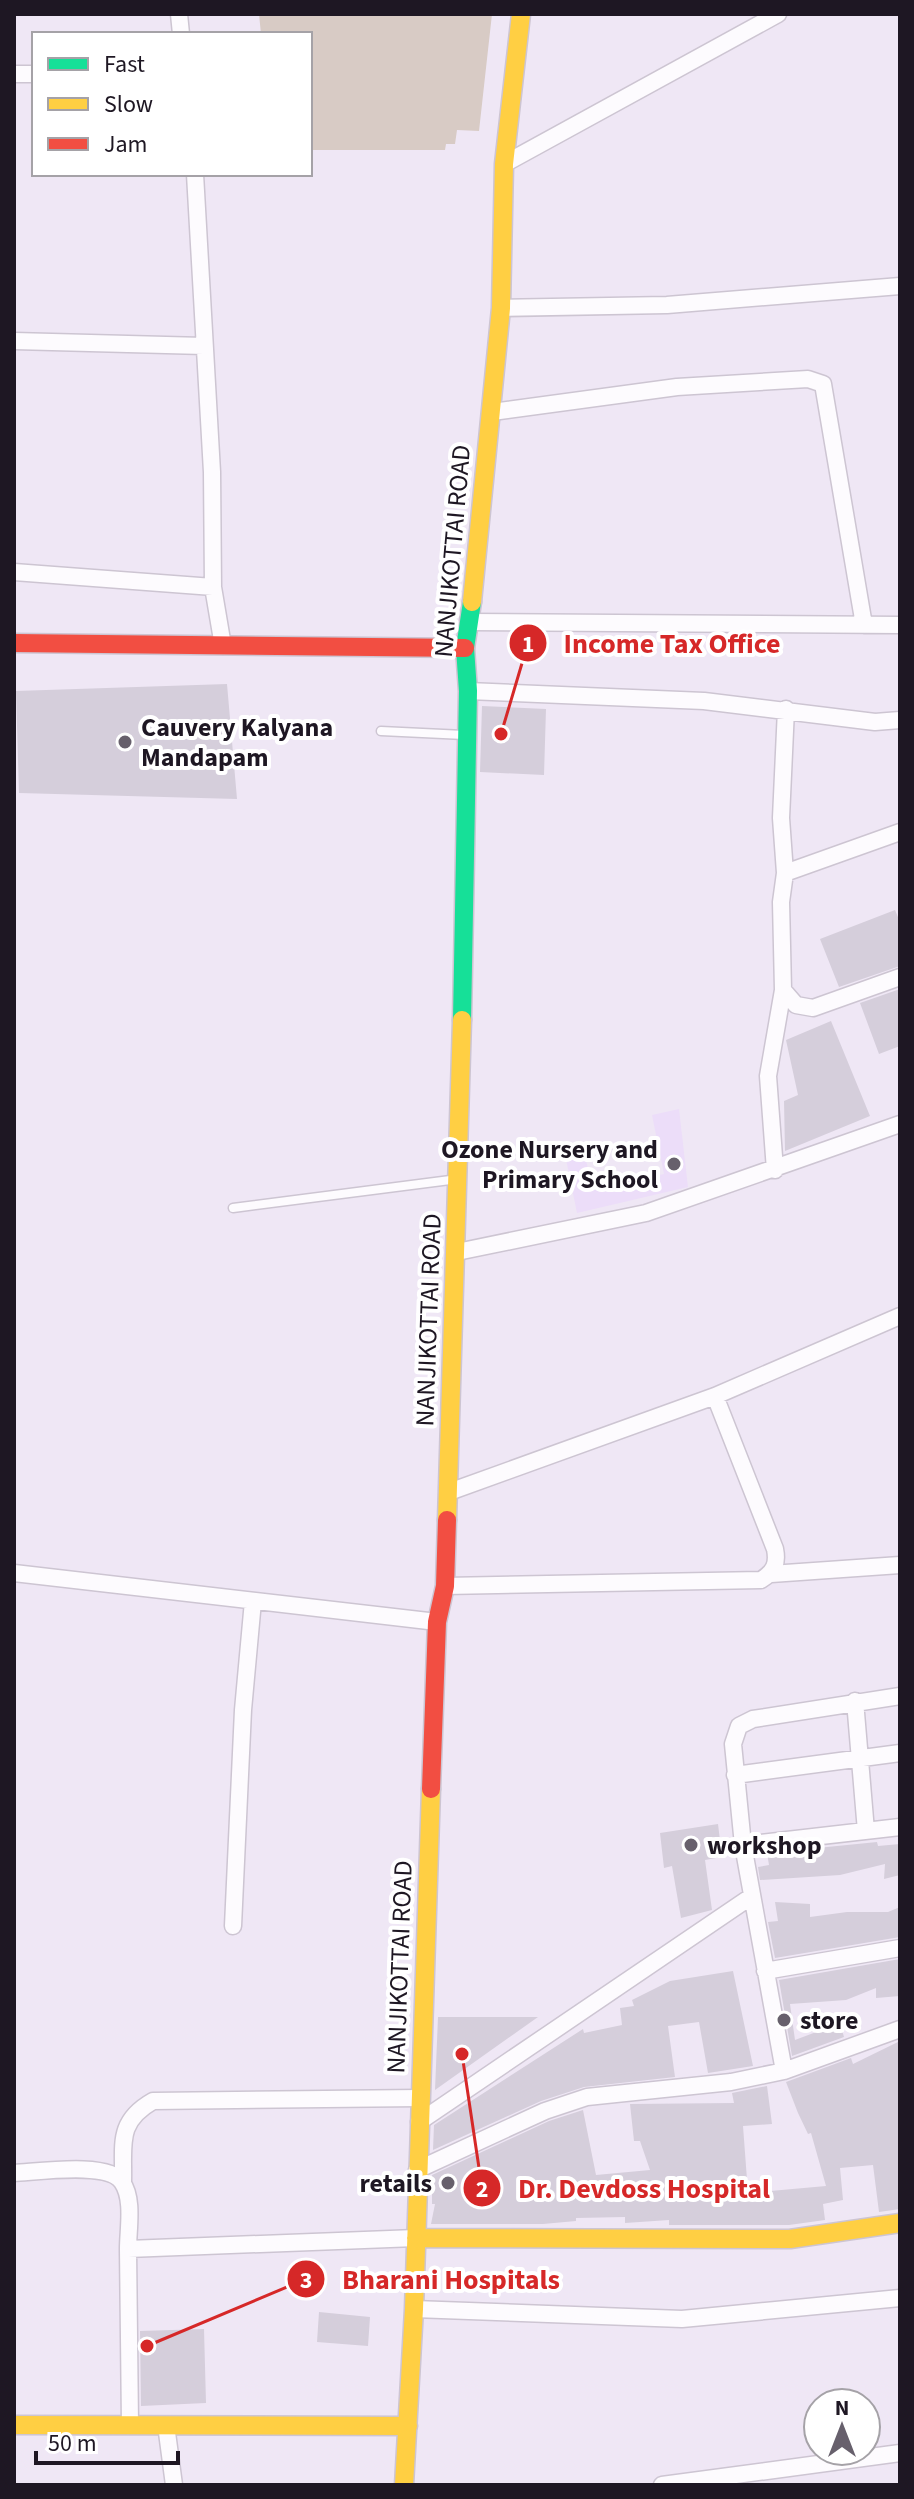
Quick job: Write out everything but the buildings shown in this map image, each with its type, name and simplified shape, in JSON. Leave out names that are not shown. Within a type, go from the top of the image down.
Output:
[{"type":"main road","name":"NANJIKOTTAI ROAD","points":[[404,2485],[414,2309],[437,1622],[445,1586],[457,1252],[468,691],[465,648],[492,412],[501,308],[504,164],[521,14]]},
{"type":"main road","points":[[14,643],[465,648]]},
{"type":"main road","points":[[416,2238],[790,2239],[900,2223]]},
{"type":"main road","points":[[14,2425],[408,2426]]},
{"type":"street","points":[[504,164],[778,14]]},
{"type":"street","points":[[195,176],[212,472],[213,587],[223,646]]},
{"type":"street","points":[[501,308],[667,305],[900,286]]},
{"type":"street","points":[[14,341],[204,346]]},
{"type":"street","points":[[492,412],[677,387],[808,379],[823,384],[864,625]]},
{"type":"street","points":[[14,572],[213,587]]},
{"type":"street","points":[[470,622],[900,625]]},
{"type":"street","points":[[468,691],[704,701],[875,722],[900,720]]},
{"type":"street","points":[[775,1170],[768,1076],[783,990],[781,902],[785,873],[781,818],[786,709]]},
{"type":"street","points":[[785,873],[900,832]]},
{"type":"street","points":[[783,990],[796,1005],[813,1008],[900,977]]},
{"type":"street","points":[[457,1252],[646,1213],[900,1124]]},
{"type":"street","points":[[449,1492],[715,1396],[900,1316]]},
{"type":"street","points":[[715,1396],[775,1549],[777,1561],[771,1574]]},
{"type":"street","points":[[445,1586],[761,1580],[771,1574],[900,1565]]},
{"type":"street","points":[[14,1573],[437,1622]]},
{"type":"street","points":[[233,1926],[243,1710],[253,1601]]},
{"type":"street","points":[[784,2071],[743,1845],[733,1744],[739,1726],[753,1719],[900,1696]]},
{"type":"street","points":[[855,1701],[866,1831]]},
{"type":"street","points":[[735,1775],[900,1753]]},
{"type":"street","points":[[743,1845],[900,1827]]},
{"type":"street","points":[[419,2122],[752,1896]]},
{"type":"street","points":[[765,1971],[900,1948]]},
{"type":"street","points":[[417,2170],[545,2111],[587,2097],[731,2082],[784,2071],[900,2029]]},
{"type":"street","points":[[130,2425],[128,2201],[123,2182],[125,2128],[134,2112],[153,2101],[420,2098]]},
{"type":"street","points":[[14,2173],[95,2170],[113,2173],[123,2182]]},
{"type":"street","points":[[128,2249],[416,2238]]},
{"type":"street","points":[[414,2309],[682,2319],[900,2298]]},
{"type":"street","points":[[166,2425],[174,2485]]},
{"type":"street","points":[[662,2485],[900,2453]]},
{"type":"lane","points":[[381,731],[467,735]]},
{"type":"lane","points":[[233,1208],[458,1179]]},
{"type":"shaded area","points":[[259,14],[492,14],[479,131],[457,130],[455,144],[446,144],[445,150],[312,150],[312,32],[261,32]]},
{"type":"shaded area","name":"Ozone Nursery and Primary School","points":[[679,1109],[688,1187],[577,1213],[565,1154],[584,1150],[592,1189],[664,1174],[652,1115]]},
{"type":"traffic: fast","points":[[462,1020],[468,691],[465,648],[472,602]]},
{"type":"traffic: slow","points":[[472,602],[501,308],[504,164],[521,14]]},
{"type":"traffic: slow","points":[[447,1520],[462,1020]]},
{"type":"traffic: slow","points":[[404,2485],[414,2309],[431,1789]]},
{"type":"traffic: slow","points":[[416,2238],[790,2239],[900,2223]]},
{"type":"traffic: slow","points":[[14,2425],[408,2426]]},
{"type":"traffic: jam","points":[[14,643],[465,648]]},
{"type":"traffic: jam","points":[[431,1789],[437,1622],[445,1586],[447,1520]]},
{"type":"place","name":"Income Tax Office","points":[[501,734]]},
{"type":"place","name":"Cauvery Kalyana Mandapam","points":[[125,742]]},
{"type":"place","name":"Ozone Nursery and Primary School","points":[[674,1164]]},
{"type":"place","name":"workshop","points":[[691,1845]]},
{"type":"place","name":"store","points":[[784,2020]]},
{"type":"place","name":"Dr. Devdoss Hospital","points":[[462,2054]]},
{"type":"place","name":"retails","points":[[448,2183]]},
{"type":"place","name":"Bharani Hospitals","points":[[147,2346]]}]
